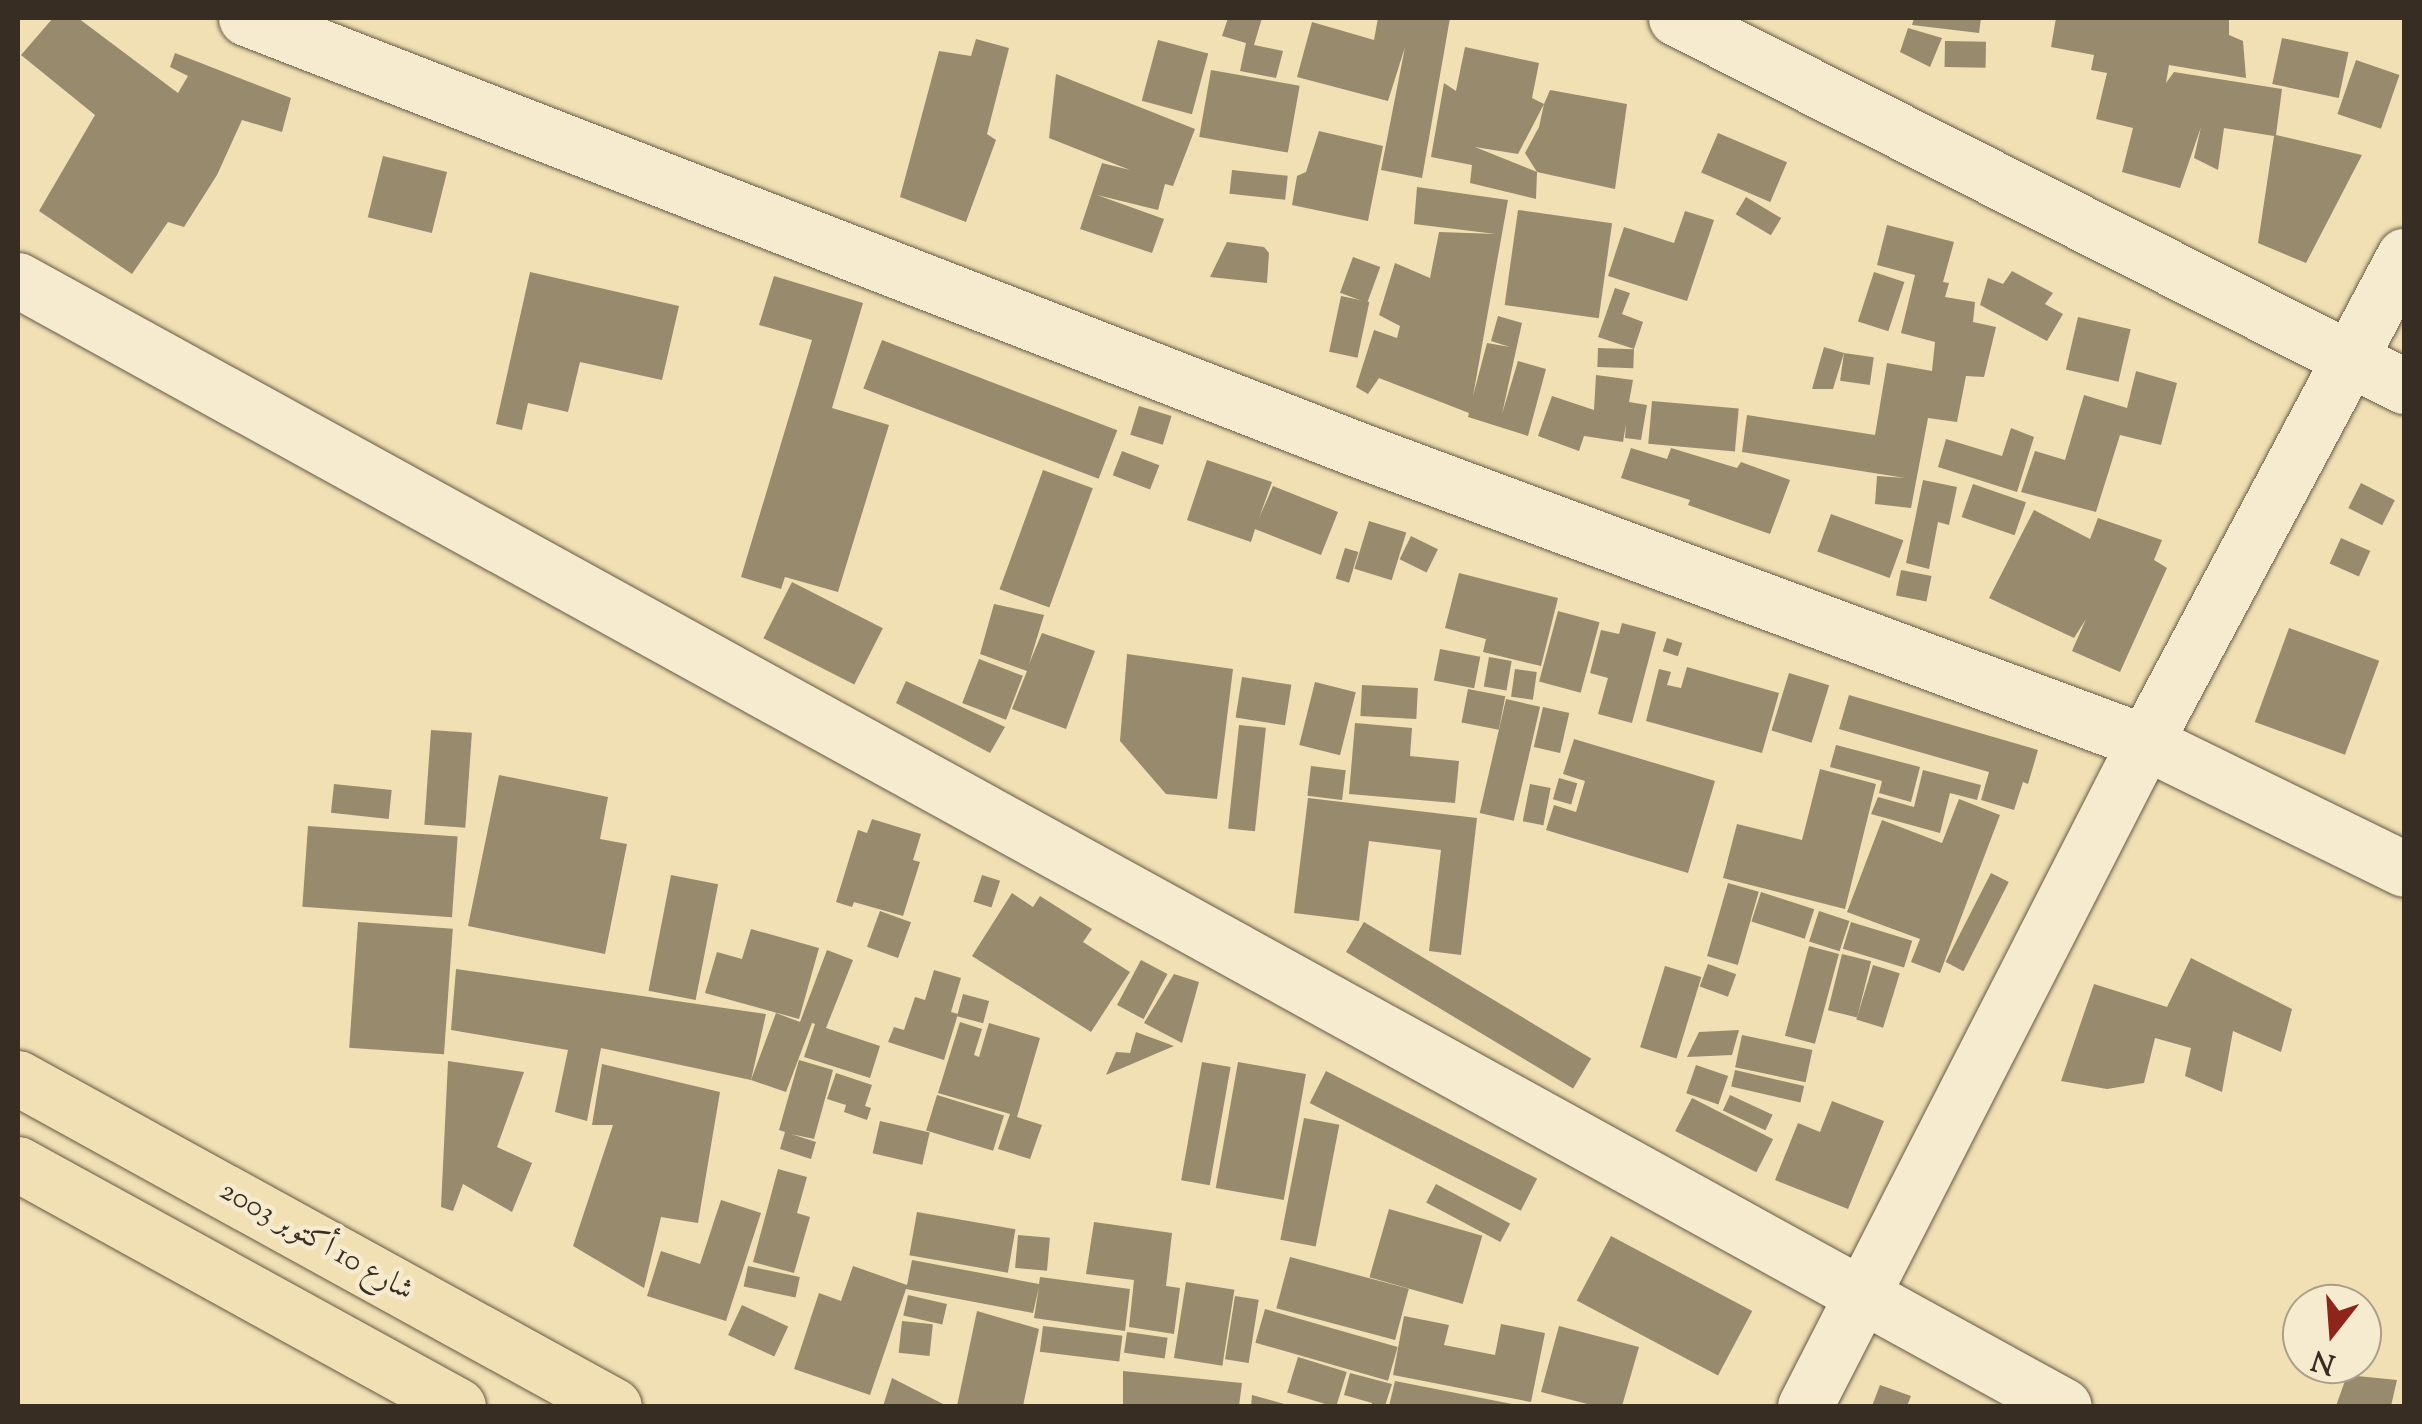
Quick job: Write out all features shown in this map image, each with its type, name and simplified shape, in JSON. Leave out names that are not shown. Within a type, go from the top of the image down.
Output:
[{"type":"highway","name":"شارع 10 أكتوبر 2003","points":[[18,1078],[614,1406]]},
{"type":"highway","points":[[18,1164],[458,1406]]},
{"type":"street","points":[[246,18],[1359,450],[2145,742],[2404,869]]},
{"type":"street","points":[[1686,20],[2404,386]]},
{"type":"street","points":[[1805,1406],[2145,742],[2404,256]]},
{"type":"street","points":[[18,280],[1860,1298],[2064,1406]]},
{"type":"building","points":[[53,18],[78,18],[178,93],[188,76],[170,67],[175,53],[291,98],[282,132],[242,120],[217,175],[184,227],[168,222],[132,274],[39,211],[95,115],[21,55]]},
{"type":"building","points":[[1228,18],[1262,18],[1254,45],[1283,51],[1276,78],[1240,71],[1246,43],[1222,36]]},
{"type":"building","points":[[1378,18],[1450,18],[1422,178],[1381,170],[1405,47],[1388,101],[1297,77],[1312,22],[1374,40]]},
{"type":"building","points":[[1914,18],[1981,18],[1979,33],[1912,25]]},
{"type":"building","points":[[2056,18],[2229,18],[2229,35],[2243,41],[2246,78],[2169,65],[2166,83],[2174,72],[2282,89],[2276,135],[2362,155],[2306,263],[2258,243],[2274,136],[2224,128],[2218,170],[2194,158],[2201,127],[2180,188],[2122,172],[2133,128],[2096,119],[2107,73],[2091,70],[2094,55],[2051,47]]},
{"type":"building","points":[[1908,28],[1942,38],[1930,67],[1900,52]]},
{"type":"building","points":[[2282,38],[2349,52],[2339,98],[2272,84]]},
{"type":"building","points":[[976,39],[1009,48],[987,134],[996,140],[966,222],[900,197],[939,51],[971,56]]},
{"type":"building","points":[[1158,40],[1208,53],[1192,114],[1142,101]]},
{"type":"building","points":[[1945,41],[1986,42],[1986,68],[1945,67]]},
{"type":"building","points":[[1465,47],[1539,63],[1532,98],[1544,104],[1518,154],[1475,147],[1537,172],[1536,199],[1470,183],[1472,165],[1431,157],[1444,83],[1456,91]]},
{"type":"building","points":[[2356,60],[2399,75],[2381,129],[2337,114]]},
{"type":"building","points":[[1211,70],[1300,86],[1288,153],[1199,137]]},
{"type":"building","points":[[1056,74],[1195,129],[1173,186],[1165,184],[1158,210],[1097,195],[1164,219],[1152,253],[1080,229],[1102,163],[1130,170],[1049,138]]},
{"type":"building","points":[[1550,90],[1627,104],[1615,189],[1537,172],[1525,153],[1539,127]]},
{"type":"building","points":[[1319,131],[1383,146],[1368,221],[1292,205],[1297,176],[1306,172]]},
{"type":"building","points":[[1718,133],[1787,162],[1770,202],[1701,173]]},
{"type":"building","points":[[383,156],[447,172],[432,233],[368,217]]},
{"type":"building","points":[[1232,170],[1288,176],[1285,200],[1229,194]]},
{"type":"building","points":[[1417,187],[1508,200],[1473,396],[1487,343],[1510,347],[1491,341],[1498,316],[1522,323],[1502,414],[1518,361],[1546,369],[1528,436],[1468,417],[1469,413],[1379,378],[1368,394],[1356,387],[1374,330],[1397,338],[1400,326],[1379,315],[1395,263],[1430,278],[1439,232],[1496,234],[1414,224]]},
{"type":"building","points":[[1746,197],[1781,218],[1771,235],[1736,214]]},
{"type":"building","points":[[1518,210],[1612,223],[1599,318],[1505,305]]},
{"type":"building","points":[[1685,211],[1714,220],[1687,301],[1608,276],[1624,227],[1674,243]]},
{"type":"building","points":[[1887,225],[1954,242],[1943,282],[1949,283],[1945,297],[1975,302],[1973,322],[1996,327],[1984,377],[1966,376],[1957,422],[1928,418],[1911,508],[1875,504],[1877,476],[1905,478],[1742,452],[1747,415],[1875,435],[1887,363],[1932,371],[1935,342],[1901,333],[1915,275],[1877,265]]},
{"type":"building","points":[[1227,242],[1264,247],[1269,253],[1267,283],[1210,277]]},
{"type":"building","points":[[1353,257],[1380,267],[1367,303],[1340,293]]},
{"type":"building","points":[[2012,271],[2053,293],[2045,304],[2063,314],[2047,341],[1980,305],[1988,278],[2003,284]]},
{"type":"building","points":[[530,272],[679,306],[662,380],[580,362],[568,412],[528,403],[522,430],[496,424]]},
{"type":"building","points":[[1874,272],[1904,282],[1888,331],[1858,321]]},
{"type":"building","points":[[774,276],[863,303],[832,408],[889,425],[838,592],[785,577],[781,589],[741,577],[812,340],[759,325]]},
{"type":"building","points":[[1615,288],[1630,293],[1622,314],[1643,322],[1634,349],[1598,337]]},
{"type":"building","points":[[1341,296],[1369,302],[1358,358],[1329,352]]},
{"type":"building","points":[[2078,317],[2131,329],[2118,382],[2066,370]]},
{"type":"building","points":[[882,340],[1117,430],[1099,479],[863,389]]},
{"type":"building","points":[[1824,347],[1844,353],[1833,389],[1812,389]]},
{"type":"building","points":[[1598,348],[1634,349],[1633,368],[1597,367]]},
{"type":"building","points":[[1844,353],[1874,357],[1870,385],[1840,381]]},
{"type":"building","points":[[2136,371],[2177,383],[2161,445],[2120,435],[2096,512],[2021,492],[2035,451],[2065,460],[2084,395],[2127,408]]},
{"type":"building","points":[[1596,375],[1633,380],[1629,402],[1647,405],[1641,440],[1625,438],[1626,424],[1623,442],[1584,436],[1579,451],[1538,436],[1552,396],[1594,410]]},
{"type":"building","points":[[1652,401],[1739,409],[1735,451],[1648,444]]},
{"type":"building","points":[[1139,406],[1172,416],[1163,445],[1130,435]]},
{"type":"building","points":[[2011,428],[2034,437],[2017,492],[1938,467],[1946,439],[2002,456]]},
{"type":"building","points":[[1631,448],[1667,459],[1671,448],[1737,468],[1741,462],[1790,480],[1770,534],[1688,505],[1690,500],[1621,478]]},
{"type":"building","points":[[1122,451],[1159,465],[1150,490],[1113,475]]},
{"type":"building","points":[[1207,460],[1272,482],[1259,518],[1273,486],[1338,512],[1321,555],[1255,529],[1251,542],[1187,520]]},
{"type":"building","points":[[1043,470],[1093,488],[1049,607],[1000,589]]},
{"type":"building","points":[[1923,480],[1957,487],[1949,525],[1938,522],[1929,569],[1906,563]]},
{"type":"building","points":[[2361,483],[2395,500],[2382,525],[2348,508]]},
{"type":"building","points":[[1973,484],[2026,502],[2015,535],[1962,517]]},
{"type":"building","points":[[2034,510],[2090,539],[2098,518],[2162,540],[2154,560],[2167,568],[2120,672],[2072,651],[2086,619],[2074,638],[1989,598]]},
{"type":"building","points":[[1831,514],[1903,540],[1890,578],[1817,552]]},
{"type":"building","points":[[1369,521],[1406,532],[1392,580],[1354,569]]},
{"type":"building","points":[[1411,536],[1438,549],[1427,573],[1400,559]]},
{"type":"building","points":[[2341,538],[2370,551],[2359,577],[2330,564]]},
{"type":"building","points":[[1345,548],[1358,552],[1349,583],[1336,579]]},
{"type":"building","points":[[1901,570],[1931,576],[1926,601],[1896,596]]},
{"type":"building","points":[[1459,573],[1558,598],[1541,666],[1483,652],[1486,639],[1445,628]]},
{"type":"building","points":[[792,582],[883,628],[854,684],[763,638]]},
{"type":"building","points":[[994,604],[1044,615],[1029,664],[1042,633],[1095,651],[1066,729],[1012,709],[1027,671],[980,654]]},
{"type":"building","points":[[1558,611],[1600,622],[1581,693],[1539,682]]},
{"type":"building","points":[[1622,623],[1656,632],[1632,723],[1598,714],[1608,678],[1590,673],[1601,630],[1619,634]]},
{"type":"building","points":[[2289,628],[2379,661],[2345,755],[2255,722]]},
{"type":"building","points":[[1667,638],[1682,643],[1678,656],[1663,651]]},
{"type":"building","points":[[1440,649],[1480,657],[1474,688],[1434,680]]},
{"type":"building","points":[[1127,654],[1233,669],[1217,799],[1166,794],[1120,741]]},
{"type":"building","points":[[1489,657],[1512,661],[1506,691],[1484,687]]},
{"type":"building","points":[[979,659],[1023,676],[1006,720],[962,703]]},
{"type":"building","points":[[1687,667],[1779,693],[1762,753],[1646,721],[1659,669],[1671,672],[1667,685],[1681,688]]},
{"type":"building","points":[[1515,669],[1537,672],[1533,700],[1511,697]]},
{"type":"building","points":[[1789,673],[1829,685],[1812,743],[1771,730]]},
{"type":"building","points":[[1242,677],[1291,685],[1285,725],[1236,717]]},
{"type":"building","points":[[906,681],[1005,727],[990,753],[896,703]]},
{"type":"building","points":[[1315,682],[1356,692],[1340,755],[1299,745]]},
{"type":"building","points":[[1362,685],[1418,688],[1416,719],[1360,716]]},
{"type":"building","points":[[1468,689],[1505,696],[1499,730],[1462,722]]},
{"type":"building","points":[[1849,695],[2038,750],[2028,784],[2023,782],[2014,810],[1981,800],[1989,772],[1839,729]]},
{"type":"building","points":[[1506,699],[1540,707],[1514,821],[1480,813]]},
{"type":"building","points":[[1543,707],[1569,713],[1560,753],[1534,747]]},
{"type":"building","points":[[1355,723],[1412,728],[1410,756],[1459,761],[1455,803],[1349,794]]},
{"type":"building","points":[[1239,725],[1266,728],[1255,831],[1228,828]]},
{"type":"building","points":[[431,730],[472,733],[465,828],[424,825]]},
{"type":"building","points":[[1574,739],[1715,781],[1688,873],[1546,830],[1554,805],[1576,812],[1585,781],[1563,774]]},
{"type":"building","points":[[1836,745],[1920,767],[1911,802],[1879,793],[1882,781],[1830,767]]},
{"type":"building","points":[[1311,766],[1346,770],[1342,800],[1307,796]]},
{"type":"building","points":[[1820,769],[1876,784],[1845,909],[1723,878],[1737,824],[1802,840]]},
{"type":"building","points":[[1923,770],[1981,785],[1977,800],[1950,793],[1940,833],[1871,814],[1878,797],[1914,807]]},
{"type":"building","points":[[499,775],[608,797],[600,839],[627,844],[605,954],[468,926]]},
{"type":"building","points":[[1559,778],[1577,783],[1571,804],[1553,799]]},
{"type":"building","points":[[334,784],[392,790],[389,819],[331,813]]},
{"type":"building","points":[[1530,784],[1551,788],[1543,825],[1523,821]]},
{"type":"building","points":[[1308,798],[1477,818],[1461,955],[1429,951],[1441,850],[1369,841],[1359,921],[1294,913]]},
{"type":"building","points":[[1959,799],[2000,815],[1940,973],[1911,962],[1920,939],[1847,912],[1882,820],[1942,843]]},
{"type":"building","points":[[872,819],[921,834],[913,860],[920,862],[903,916],[854,902],[852,907],[836,902],[858,830],[867,833]]},
{"type":"building","points":[[308,826],[458,836],[452,917],[302,907]]},
{"type":"building","points":[[1991,873],[2009,882],[1963,971],[1946,962]]},
{"type":"building","points":[[671,875],[718,884],[696,1000],[648,991]]},
{"type":"building","points":[[982,875],[1000,881],[991,908],[973,902]]},
{"type":"building","points":[[1728,883],[1759,892],[1738,965],[1707,956]]},
{"type":"building","points":[[1761,892],[1814,909],[1805,939],[1751,921]]},
{"type":"building","points":[[1012,893],[1033,907],[1040,896],[1092,929],[1083,942],[1130,972],[1091,1032],[972,956]]},
{"type":"building","points":[[880,911],[911,922],[898,958],[867,947]]},
{"type":"building","points":[[1819,911],[1849,921],[1840,951],[1809,941]]},
{"type":"building","points":[[358,922],[453,929],[444,1054],[349,1048]]},
{"type":"building","points":[[1364,922],[1591,1058],[1573,1088],[1346,952]]},
{"type":"building","points":[[1851,922],[1912,941],[1904,967],[1843,949]]},
{"type":"building","points":[[751,929],[819,948],[799,1019],[705,993],[717,952],[742,959]]},
{"type":"building","points":[[1809,946],[1839,954],[1815,1044],[1785,1036]]},
{"type":"building","points":[[827,950],[853,960],[826,1028],[880,1046],[870,1078],[804,1057],[815,1024],[812,1023],[786,1092],[751,1080],[776,1013],[800,1022]]},
{"type":"building","points":[[1842,954],[1871,961],[1857,1018],[1828,1010]]},
{"type":"building","points":[[2191,958],[2292,1009],[2281,1052],[2233,1031],[2222,1092],[2185,1076],[2191,1048],[2155,1038],[2144,1083],[2107,1089],[2061,1081],[2094,984],[2167,1007]]},
{"type":"building","points":[[1141,960],[1167,974],[1144,1019],[1117,1005]]},
{"type":"building","points":[[1708,964],[1736,974],[1728,997],[1700,987]]},
{"type":"building","points":[[1873,965],[1900,973],[1883,1028],[1856,1020]]},
{"type":"building","points":[[1665,966],[1701,977],[1676,1058],[1640,1047]]},
{"type":"building","points":[[456,969],[766,1014],[751,1080],[601,1048],[587,1121],[555,1112],[568,1050],[451,1030]]},
{"type":"building","points":[[934,970],[961,978],[951,1012],[958,1014],[944,1060],[888,1042],[894,1027],[904,1030],[915,997],[925,1000]]},
{"type":"building","points":[[1174,974],[1199,982],[1182,1043],[1144,1023]]},
{"type":"building","points":[[963,994],[989,1001],[983,1023],[957,1016]]},
{"type":"building","points":[[960,1022],[982,1029],[974,1055],[979,1057],[989,1023],[1040,1038],[1017,1117],[1042,1125],[1030,1159],[998,1149],[1010,1114],[938,1093]]},
{"type":"building","points":[[1739,1030],[1732,1055],[1687,1057],[1699,1032]]},
{"type":"building","points":[[1136,1032],[1174,1046],[1106,1075],[1116,1052],[1130,1053]]},
{"type":"building","points":[[1742,1035],[1812,1050],[1806,1082],[1735,1067]]},
{"type":"building","points":[[799,1060],[833,1070],[814,1139],[791,1134],[816,1142],[811,1159],[780,1149],[785,1132],[779,1130]]},
{"type":"building","points":[[448,1061],[524,1072],[497,1147],[532,1163],[512,1212],[463,1184],[453,1211],[441,1207]]},
{"type":"building","points":[[1202,1062],[1231,1067],[1210,1185],[1181,1180]]},
{"type":"building","points":[[1238,1062],[1306,1074],[1284,1200],[1216,1188]]},
{"type":"building","points":[[602,1064],[720,1092],[698,1223],[661,1217],[644,1288],[573,1246],[613,1125],[592,1125]]},
{"type":"building","points":[[1696,1065],[1728,1076],[1718,1104],[1686,1093]]},
{"type":"building","points":[[1735,1070],[1804,1086],[1800,1103],[1731,1087]]},
{"type":"building","points":[[1326,1071],[1537,1179],[1521,1211],[1310,1103]]},
{"type":"building","points":[[836,1073],[872,1085],[865,1106],[871,1108],[867,1120],[844,1112],[846,1105],[827,1099]]},
{"type":"building","points":[[937,1095],[1004,1115],[993,1151],[926,1130]]},
{"type":"building","points":[[1730,1095],[1773,1115],[1765,1130],[1723,1110]]},
{"type":"building","points":[[1692,1098],[1773,1139],[1756,1172],[1675,1131]]},
{"type":"building","points":[[1832,1101],[1884,1121],[1848,1209],[1775,1180],[1798,1123],[1820,1132]]},
{"type":"building","points":[[1304,1118],[1339,1125],[1316,1247],[1280,1240]]},
{"type":"building","points":[[880,1121],[930,1132],[922,1165],[873,1153]]},
{"type":"building","points":[[778,1169],[807,1177],[797,1213],[810,1217],[794,1273],[753,1262]]},
{"type":"building","points":[[1436,1184],[1510,1223],[1500,1242],[1426,1203]]},
{"type":"building","points":[[721,1200],[761,1213],[726,1321],[647,1296],[661,1251],[700,1264]]},
{"type":"building","points":[[1389,1209],[1482,1236],[1463,1304],[1369,1277]]},
{"type":"building","points":[[917,1212],[1015,1229],[1008,1273],[909,1255]]},
{"type":"building","points":[[1094,1222],[1172,1233],[1166,1286],[1180,1288],[1174,1334],[1129,1327],[1134,1280],[1086,1274]]},
{"type":"building","points":[[1018,1235],[1050,1238],[1047,1271],[1015,1268]]},
{"type":"building","points":[[1611,1236],[1752,1311],[1718,1376],[1577,1300]]},
{"type":"building","points":[[1290,1257],[1409,1289],[1395,1340],[1276,1308]]},
{"type":"building","points":[[912,1260],[1039,1284],[1040,1277],[1130,1289],[1125,1331],[1034,1318],[1039,1287],[1033,1313],[906,1289],[870,1395],[794,1369],[819,1293],[841,1301],[853,1266],[907,1285]]},
{"type":"building","points":[[748,1266],[800,1277],[795,1298],[744,1287]]},
{"type":"building","points":[[1186,1282],[1234,1290],[1222,1366],[1174,1358]]},
{"type":"building","points":[[908,1295],[947,1304],[942,1324],[903,1315]]},
{"type":"building","points":[[1235,1296],[1259,1300],[1249,1363],[1225,1359]]},
{"type":"building","points":[[742,1305],[788,1327],[774,1356],[728,1335]]},
{"type":"building","points":[[1265,1309],[1398,1347],[1388,1381],[1255,1343]]},
{"type":"building","points":[[977,1311],[1039,1329],[1023,1406],[957,1406]]},
{"type":"building","points":[[1404,1316],[1449,1325],[1444,1345],[1495,1355],[1501,1324],[1545,1333],[1531,1402],[1393,1375]]},
{"type":"building","points":[[902,1321],[933,1324],[929,1356],[899,1353]]},
{"type":"building","points":[[1043,1326],[1122,1336],[1119,1362],[1040,1352]]},
{"type":"building","points":[[1559,1326],[1639,1347],[1622,1406],[1595,1406],[1541,1392]]},
{"type":"building","points":[[1127,1332],[1168,1338],[1165,1359],[1124,1353]]},
{"type":"building","points":[[1298,1357],[1347,1372],[1336,1406],[1287,1392]]},
{"type":"building","points":[[1123,1371],[1242,1383],[1239,1406],[1123,1406]]},
{"type":"building","points":[[1350,1373],[1392,1384],[1385,1406],[1371,1406],[1372,1403],[1344,1395]]},
{"type":"building","points":[[892,1378],[947,1406],[883,1406]]},
{"type":"building","points":[[2397,1380],[2391,1406],[2336,1406],[2344,1384]]},
{"type":"building","points":[[1395,1381],[1517,1405],[1517,1406],[1389,1406]]},
{"type":"building","points":[[1880,1385],[1911,1396],[1907,1406],[1872,1406]]},
{"type":"building","points":[[1252,1395],[1288,1405],[1288,1406],[1251,1406]]}]
